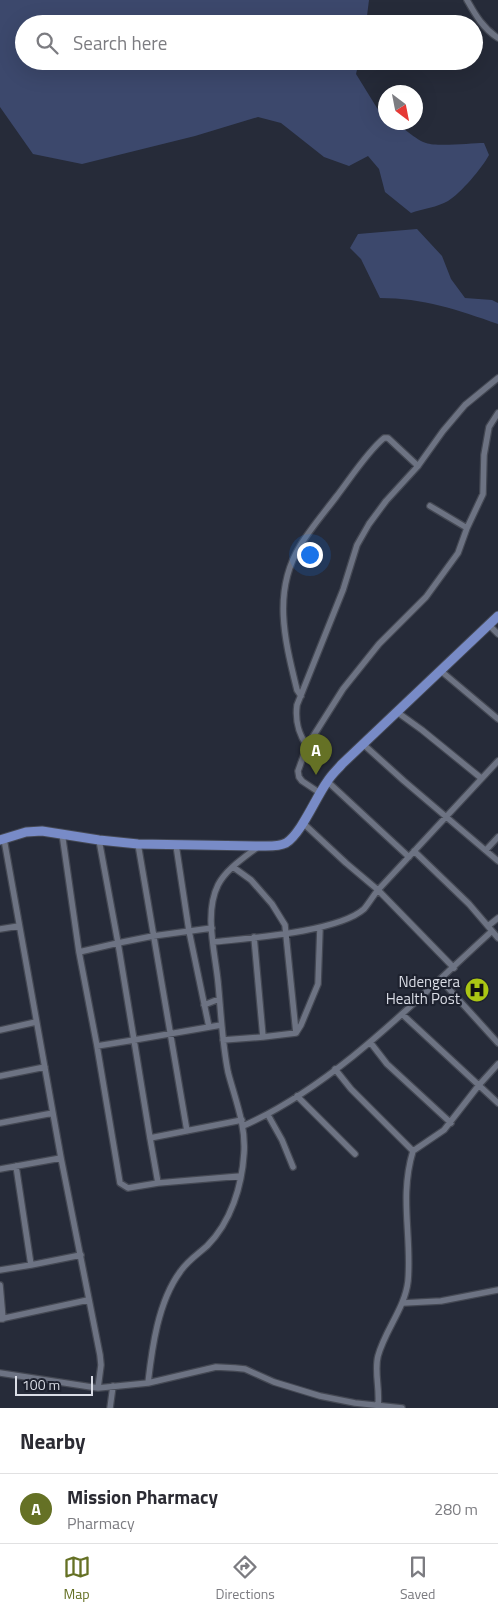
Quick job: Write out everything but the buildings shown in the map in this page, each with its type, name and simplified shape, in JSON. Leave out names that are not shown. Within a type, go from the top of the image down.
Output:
[{"type":"main road","points":[[2,839],[26,832],[42,831],[138,844],[259,846],[287,842],[303,823],[327,782],[342,764],[498,616]]},
{"type":"street","points":[[467,0],[475,15]]},
{"type":"street","points":[[483,27],[498,38]]},
{"type":"street","points":[[307,746],[300,736],[296,715],[300,696],[343,590],[357,545],[369,524],[386,501],[418,466],[443,431],[465,405],[498,378]]},
{"type":"street","points":[[320,793],[299,777],[298,771],[307,746],[343,689],[379,644],[426,597],[458,552],[466,528],[483,494],[484,455],[489,427],[498,413]]},
{"type":"street","points":[[300,696],[296,690],[285,634],[283,592],[289,568],[300,546],[384,438],[388,438],[418,466]]},
{"type":"street","points":[[430,506],[466,528]]},
{"type":"street","points":[[489,625],[498,634]]},
{"type":"street","points":[[441,671],[498,720]]},
{"type":"street","points":[[397,712],[481,778]]},
{"type":"street","points":[[363,744],[498,861]]},
{"type":"street","points":[[214,942],[320,928],[358,913],[445,816],[498,761]]},
{"type":"street","points":[[327,782],[409,857]]},
{"type":"street","points":[[303,823],[378,890],[454,968]]},
{"type":"street","points":[[62,833],[78,952],[97,1046],[120,1183],[128,1188],[241,1176]]},
{"type":"street","points":[[486,850],[498,838]]},
{"type":"street","points":[[2,839],[61,1158],[100,1355],[101,1365],[98,1388]]},
{"type":"street","points":[[99,840],[158,1184]]},
{"type":"street","points":[[138,844],[187,1131]]},
{"type":"street","points":[[176,845],[189,931],[208,1027]]},
{"type":"street","points":[[148,1384],[155,1338],[171,1288],[180,1271],[222,1230],[232,1208],[241,1176],[244,1154],[243,1123],[228,1072],[212,928],[214,894],[219,882],[233,867],[259,846]]},
{"type":"street","points":[[414,851],[469,904],[498,938]]},
{"type":"street","points":[[233,867],[251,880],[283,919],[296,1033]]},
{"type":"street","points":[[150,1138],[243,1123],[268,1114],[297,1096],[370,1042],[454,968],[498,918]]},
{"type":"street","points":[[0,930],[19,926]]},
{"type":"street","points":[[78,952],[153,936],[212,928]]},
{"type":"street","points":[[296,1033],[318,984],[320,928]]},
{"type":"street","points":[[254,937],[263,1037]]},
{"type":"street","points":[[440,979],[498,1043]]},
{"type":"street","points":[[204,1005],[219,999]]},
{"type":"street","points":[[402,1014],[498,1103]]},
{"type":"street","points":[[0,1030],[36,1022]]},
{"type":"street","points":[[97,1046],[222,1025]]},
{"type":"street","points":[[223,1040],[296,1033]]},
{"type":"street","points":[[370,1042],[387,1064],[451,1123]]},
{"type":"street","points":[[378,1406],[379,1386],[376,1370],[378,1354],[385,1336],[403,1303],[407,1287],[409,1258],[406,1194],[408,1167],[412,1151],[444,1130],[451,1123],[479,1085],[498,1064]]},
{"type":"street","points":[[0,1076],[45,1067]]},
{"type":"street","points":[[335,1069],[351,1089],[412,1151]]},
{"type":"street","points":[[297,1096],[355,1154]]},
{"type":"street","points":[[0,1122],[53,1113]]},
{"type":"street","points":[[268,1114],[282,1140],[293,1167]]},
{"type":"street","points":[[0,1169],[61,1158]]},
{"type":"street","points":[[16,1166],[31,1265]]},
{"type":"street","points":[[0,1270],[81,1255]]},
{"type":"street","points":[[0,1285],[2,1319],[88,1300]]},
{"type":"street","points":[[403,1303],[441,1302],[498,1290]]},
{"type":"street","points":[[0,1373],[98,1388],[148,1384],[216,1367],[234,1368],[245,1369],[274,1382],[320,1396],[355,1403],[402,1408]]},
{"type":"street","points":[[110,1408],[113,1386]]},
{"type":"shaded area","points":[[0,0],[369,0],[367,15],[15,15],[15,70],[357,70],[356,74],[378,109],[378,130],[406,130],[421,141],[431,144],[484,143],[489,155],[471,180],[448,201],[411,213],[385,192],[379,169],[368,156],[349,166],[324,157],[281,123],[258,117],[195,136],[82,164],[33,154],[0,107]]},
{"type":"shaded area","points":[[417,229],[442,256],[451,279],[465,298],[492,300],[498,303],[498,324],[426,303],[380,298],[361,259],[350,248],[358,234]]},
{"type":"place","name":"Mission Pharmacy","points":[[316,775]]},
{"type":"place","name":"Ndengera Health Post","points":[[477,990]]}]
